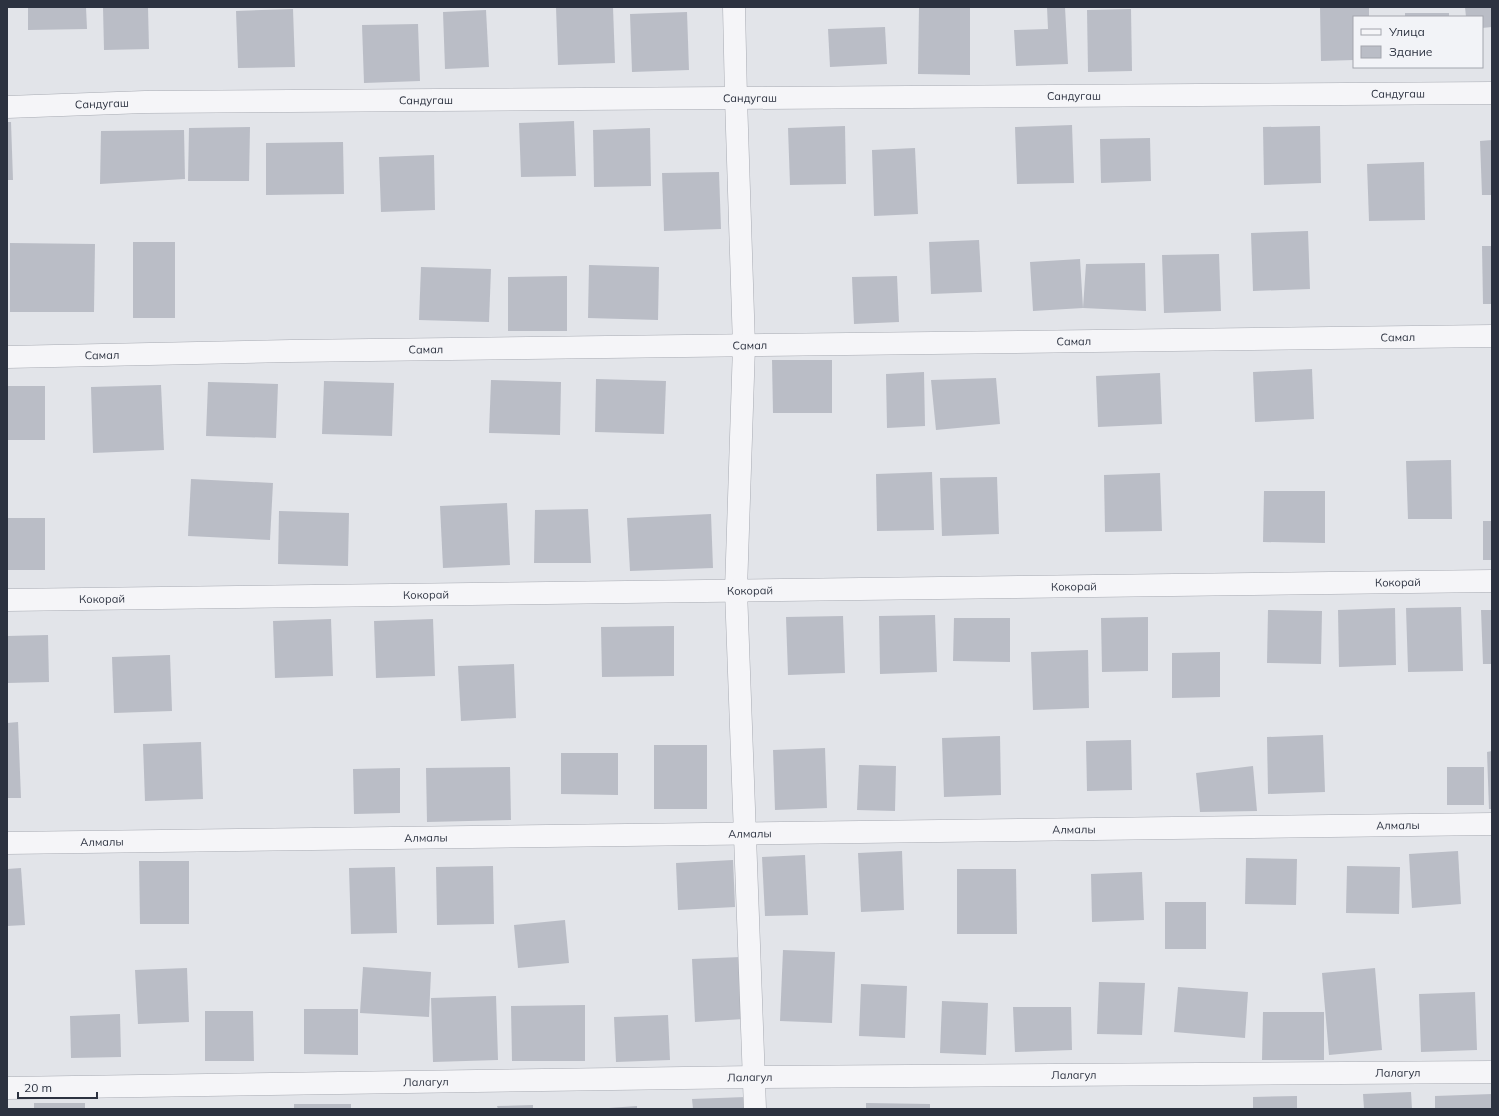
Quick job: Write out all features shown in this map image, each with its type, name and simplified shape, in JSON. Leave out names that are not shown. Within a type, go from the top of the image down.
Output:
[{"type":"street","points":[[734,7],[744,346],[736,590],[755,1109]]},
{"type":"street","name":"Сандугаш","points":[[7,107],[145,102],[1492,93]]},
{"type":"street","name":"Самал","points":[[7,357],[291,351],[1492,336]]},
{"type":"street","name":"Кокорай","points":[[7,600],[1492,581]]},
{"type":"street","name":"Алмалы","points":[[7,843],[1492,824]]},
{"type":"street","name":"Лалагул","points":[[7,1088],[754,1077],[1492,1072]]},
{"type":"building","points":[[28,7],[86,7],[87,29],[28,30]]},
{"type":"building","points":[[103,7],[148,7],[149,49],[104,50]]},
{"type":"building","points":[[556,7],[613,7],[615,63],[558,65]]},
{"type":"building","points":[[919,7],[970,8],[970,75],[918,74]]},
{"type":"building","points":[[1047,7],[1065,7],[1068,64],[1016,66],[1014,30],[1048,29]]},
{"type":"building","points":[[1320,7],[1369,7],[1369,16],[1353,16],[1353,60],[1321,61]]},
{"type":"building","points":[[1465,7],[1492,7],[1492,27],[1483,28],[1483,16],[1466,16]]},
{"type":"building","points":[[293,9],[295,67],[238,68],[236,11]]},
{"type":"building","points":[[1131,9],[1132,71],[1088,72],[1087,10]]},
{"type":"building","points":[[486,10],[489,67],[445,69],[443,12]]},
{"type":"building","points":[[687,12],[689,70],[632,72],[630,14]]},
{"type":"building","points":[[1405,13],[1449,13],[1449,16],[1405,16]]},
{"type":"building","points":[[418,24],[420,81],[364,83],[362,25]]},
{"type":"building","points":[[885,27],[887,64],[830,67],[828,29]]},
{"type":"building","points":[[574,121],[576,176],[521,177],[519,123]]},
{"type":"building","points":[[7,122],[11,122],[13,180],[7,180]]},
{"type":"building","points":[[1072,125],[1074,183],[1017,184],[1015,127]]},
{"type":"building","points":[[845,126],[846,184],[790,185],[788,128]]},
{"type":"building","points":[[1320,126],[1321,183],[1264,185],[1263,127]]},
{"type":"building","points":[[250,127],[249,181],[188,181],[189,128]]},
{"type":"building","points":[[650,128],[651,186],[594,187],[593,130]]},
{"type":"building","points":[[184,130],[185,179],[100,184],[101,131]]},
{"type":"building","points":[[1150,138],[1151,181],[1101,183],[1100,139]]},
{"type":"building","points":[[1492,140],[1492,195],[1482,195],[1480,141]]},
{"type":"building","points":[[343,142],[344,194],[266,195],[266,143]]},
{"type":"building","points":[[915,148],[918,214],[874,216],[872,150]]},
{"type":"building","points":[[434,155],[435,210],[381,212],[379,157]]},
{"type":"building","points":[[1424,162],[1425,220],[1369,221],[1367,164]]},
{"type":"building","points":[[719,172],[721,229],[664,231],[662,173]]},
{"type":"building","points":[[1308,231],[1310,289],[1253,291],[1251,233]]},
{"type":"building","points":[[979,240],[982,292],[931,294],[929,242]]},
{"type":"building","points":[[133,242],[175,242],[175,318],[133,318]]},
{"type":"building","points":[[10,243],[95,244],[94,312],[10,312]]},
{"type":"building","points":[[1482,246],[1492,246],[1492,304],[1483,304]]},
{"type":"building","points":[[1219,254],[1221,311],[1164,313],[1162,255]]},
{"type":"building","points":[[1080,259],[1083,308],[1033,311],[1030,262]]},
{"type":"building","points":[[1145,263],[1146,311],[1083,308],[1086,264]]},
{"type":"building","points":[[589,265],[659,267],[658,320],[588,318]]},
{"type":"building","points":[[421,267],[491,269],[489,322],[419,320]]},
{"type":"building","points":[[567,276],[567,331],[508,331],[508,277]]},
{"type":"building","points":[[897,276],[899,322],[854,324],[852,277]]},
{"type":"building","points":[[772,360],[832,360],[832,413],[773,413]]},
{"type":"building","points":[[1312,369],[1314,419],[1255,422],[1253,372]]},
{"type":"building","points":[[924,372],[925,426],[887,428],[886,374]]},
{"type":"building","points":[[1160,373],[1162,424],[1098,427],[1096,376]]},
{"type":"building","points":[[996,378],[1000,424],[936,430],[931,380]]},
{"type":"building","points":[[596,379],[666,381],[664,434],[595,432]]},
{"type":"building","points":[[491,380],[561,382],[560,435],[489,433]]},
{"type":"building","points":[[324,381],[394,383],[392,436],[322,434]]},
{"type":"building","points":[[208,382],[278,384],[276,438],[206,436]]},
{"type":"building","points":[[161,385],[164,450],[93,453],[91,387]]},
{"type":"building","points":[[7,386],[45,386],[45,440],[7,440]]},
{"type":"building","points":[[1451,460],[1452,519],[1408,519],[1406,461]]},
{"type":"building","points":[[932,472],[934,530],[877,531],[876,474]]},
{"type":"building","points":[[1160,473],[1162,531],[1105,532],[1104,475]]},
{"type":"building","points":[[997,477],[999,534],[942,536],[940,478]]},
{"type":"building","points":[[191,479],[273,483],[270,540],[188,536]]},
{"type":"building","points":[[1264,491],[1325,491],[1325,543],[1263,542]]},
{"type":"building","points":[[507,503],[510,565],[443,568],[440,506]]},
{"type":"building","points":[[588,509],[591,563],[534,563],[535,510]]},
{"type":"building","points":[[279,511],[349,513],[348,566],[278,564]]},
{"type":"building","points":[[711,514],[713,568],[630,571],[627,518]]},
{"type":"building","points":[[7,518],[45,518],[45,570],[7,570]]},
{"type":"building","points":[[1483,521],[1492,521],[1492,560],[1483,560]]},
{"type":"building","points":[[1461,607],[1463,671],[1408,672],[1406,608]]},
{"type":"building","points":[[1395,608],[1396,665],[1339,667],[1338,610]]},
{"type":"building","points":[[1268,610],[1322,611],[1321,664],[1267,663]]},
{"type":"building","points":[[1481,610],[1492,610],[1492,664],[1483,664]]},
{"type":"building","points":[[935,615],[937,672],[880,674],[879,616]]},
{"type":"building","points":[[843,616],[845,673],[788,675],[786,617]]},
{"type":"building","points":[[1148,617],[1148,671],[1102,672],[1101,618]]},
{"type":"building","points":[[954,618],[1010,618],[1010,662],[953,661]]},
{"type":"building","points":[[331,619],[333,676],[275,678],[273,621]]},
{"type":"building","points":[[433,619],[435,676],[376,678],[374,621]]},
{"type":"building","points":[[674,626],[674,676],[602,677],[601,627]]},
{"type":"building","points":[[48,635],[49,682],[7,683],[7,636]]},
{"type":"building","points":[[1088,650],[1089,708],[1033,710],[1031,652]]},
{"type":"building","points":[[1220,652],[1220,697],[1172,698],[1172,653]]},
{"type":"building","points":[[170,655],[172,711],[114,713],[112,657]]},
{"type":"building","points":[[514,664],[516,718],[461,721],[458,666]]},
{"type":"building","points":[[18,722],[21,798],[7,798],[7,723]]},
{"type":"building","points":[[1323,735],[1325,792],[1268,794],[1267,737]]},
{"type":"building","points":[[1000,736],[1001,795],[944,797],[942,738]]},
{"type":"building","points":[[1131,740],[1132,790],[1087,791],[1086,741]]},
{"type":"building","points":[[201,742],[203,799],[145,801],[143,744]]},
{"type":"building","points":[[654,745],[707,745],[707,809],[654,809]]},
{"type":"building","points":[[825,748],[827,808],[775,810],[773,750]]},
{"type":"building","points":[[1492,751],[1492,809],[1489,809],[1487,752]]},
{"type":"building","points":[[561,753],[618,753],[618,795],[561,794]]},
{"type":"building","points":[[859,765],[896,766],[895,811],[857,810]]},
{"type":"building","points":[[1253,766],[1257,811],[1200,812],[1196,773]]},
{"type":"building","points":[[510,767],[511,820],[427,822],[426,768]]},
{"type":"building","points":[[1447,767],[1484,767],[1484,805],[1447,805]]},
{"type":"building","points":[[400,768],[400,813],[354,814],[353,769]]},
{"type":"building","points":[[902,851],[904,910],[861,912],[858,853]]},
{"type":"building","points":[[1458,851],[1461,904],[1412,908],[1409,854]]},
{"type":"building","points":[[805,855],[808,915],[765,916],[762,857]]},
{"type":"building","points":[[1246,858],[1297,859],[1296,905],[1245,904]]},
{"type":"building","points":[[733,860],[735,907],[678,910],[676,863]]},
{"type":"building","points":[[139,861],[189,861],[189,924],[140,924]]},
{"type":"building","points":[[493,866],[494,924],[437,925],[436,867]]},
{"type":"building","points":[[1347,866],[1400,867],[1399,914],[1346,913]]},
{"type":"building","points":[[395,867],[397,933],[351,934],[349,868]]},
{"type":"building","points":[[21,868],[25,925],[7,926],[7,869]]},
{"type":"building","points":[[957,869],[1016,869],[1017,934],[957,934]]},
{"type":"building","points":[[1142,872],[1144,920],[1092,922],[1091,874]]},
{"type":"building","points":[[1165,902],[1206,902],[1206,949],[1165,949]]},
{"type":"building","points":[[565,920],[569,963],[518,968],[514,925]]},
{"type":"building","points":[[783,950],[835,952],[832,1023],[780,1021]]},
{"type":"building","points":[[741,957],[744,1019],[695,1022],[692,959]]},
{"type":"building","points":[[363,967],[431,972],[429,1017],[360,1013]]},
{"type":"building","points":[[187,968],[189,1022],[138,1024],[135,970]]},
{"type":"building","points":[[1375,968],[1382,1050],[1329,1055],[1322,973]]},
{"type":"building","points":[[1099,982],[1145,983],[1142,1035],[1097,1034]]},
{"type":"building","points":[[861,984],[907,986],[905,1038],[859,1036]]},
{"type":"building","points":[[1178,987],[1248,992],[1245,1038],[1174,1032]]},
{"type":"building","points":[[1475,992],[1477,1050],[1421,1052],[1419,994]]},
{"type":"building","points":[[496,996],[498,1060],[433,1062],[431,998]]},
{"type":"building","points":[[942,1001],[988,1003],[986,1055],[940,1053]]},
{"type":"building","points":[[585,1005],[585,1061],[512,1061],[511,1006]]},
{"type":"building","points":[[1013,1007],[1071,1007],[1072,1050],[1015,1052]]},
{"type":"building","points":[[304,1009],[358,1009],[358,1055],[304,1054]]},
{"type":"building","points":[[205,1011],[253,1011],[254,1061],[205,1061]]},
{"type":"building","points":[[1263,1012],[1324,1012],[1324,1060],[1262,1060]]},
{"type":"building","points":[[120,1014],[121,1057],[71,1058],[70,1016]]},
{"type":"building","points":[[668,1015],[670,1060],[616,1062],[614,1017]]},
{"type":"building","points":[[1411,1092],[1412,1109],[1364,1109],[1363,1094]]},
{"type":"building","points":[[1492,1094],[1492,1109],[1435,1109],[1435,1096]]},
{"type":"building","points":[[1297,1096],[1297,1109],[1253,1109],[1253,1097]]},
{"type":"building","points":[[745,1097],[745,1109],[693,1109],[692,1099]]},
{"type":"building","points":[[34,1103],[85,1103],[85,1109],[34,1109]]},
{"type":"building","points":[[866,1103],[930,1104],[930,1109],[866,1109]]},
{"type":"building","points":[[294,1104],[351,1104],[351,1109],[294,1109]]},
{"type":"building","points":[[533,1105],[533,1109],[498,1109],[497,1106]]},
{"type":"building","points":[[637,1106],[637,1109],[609,1109],[609,1108]]}]
